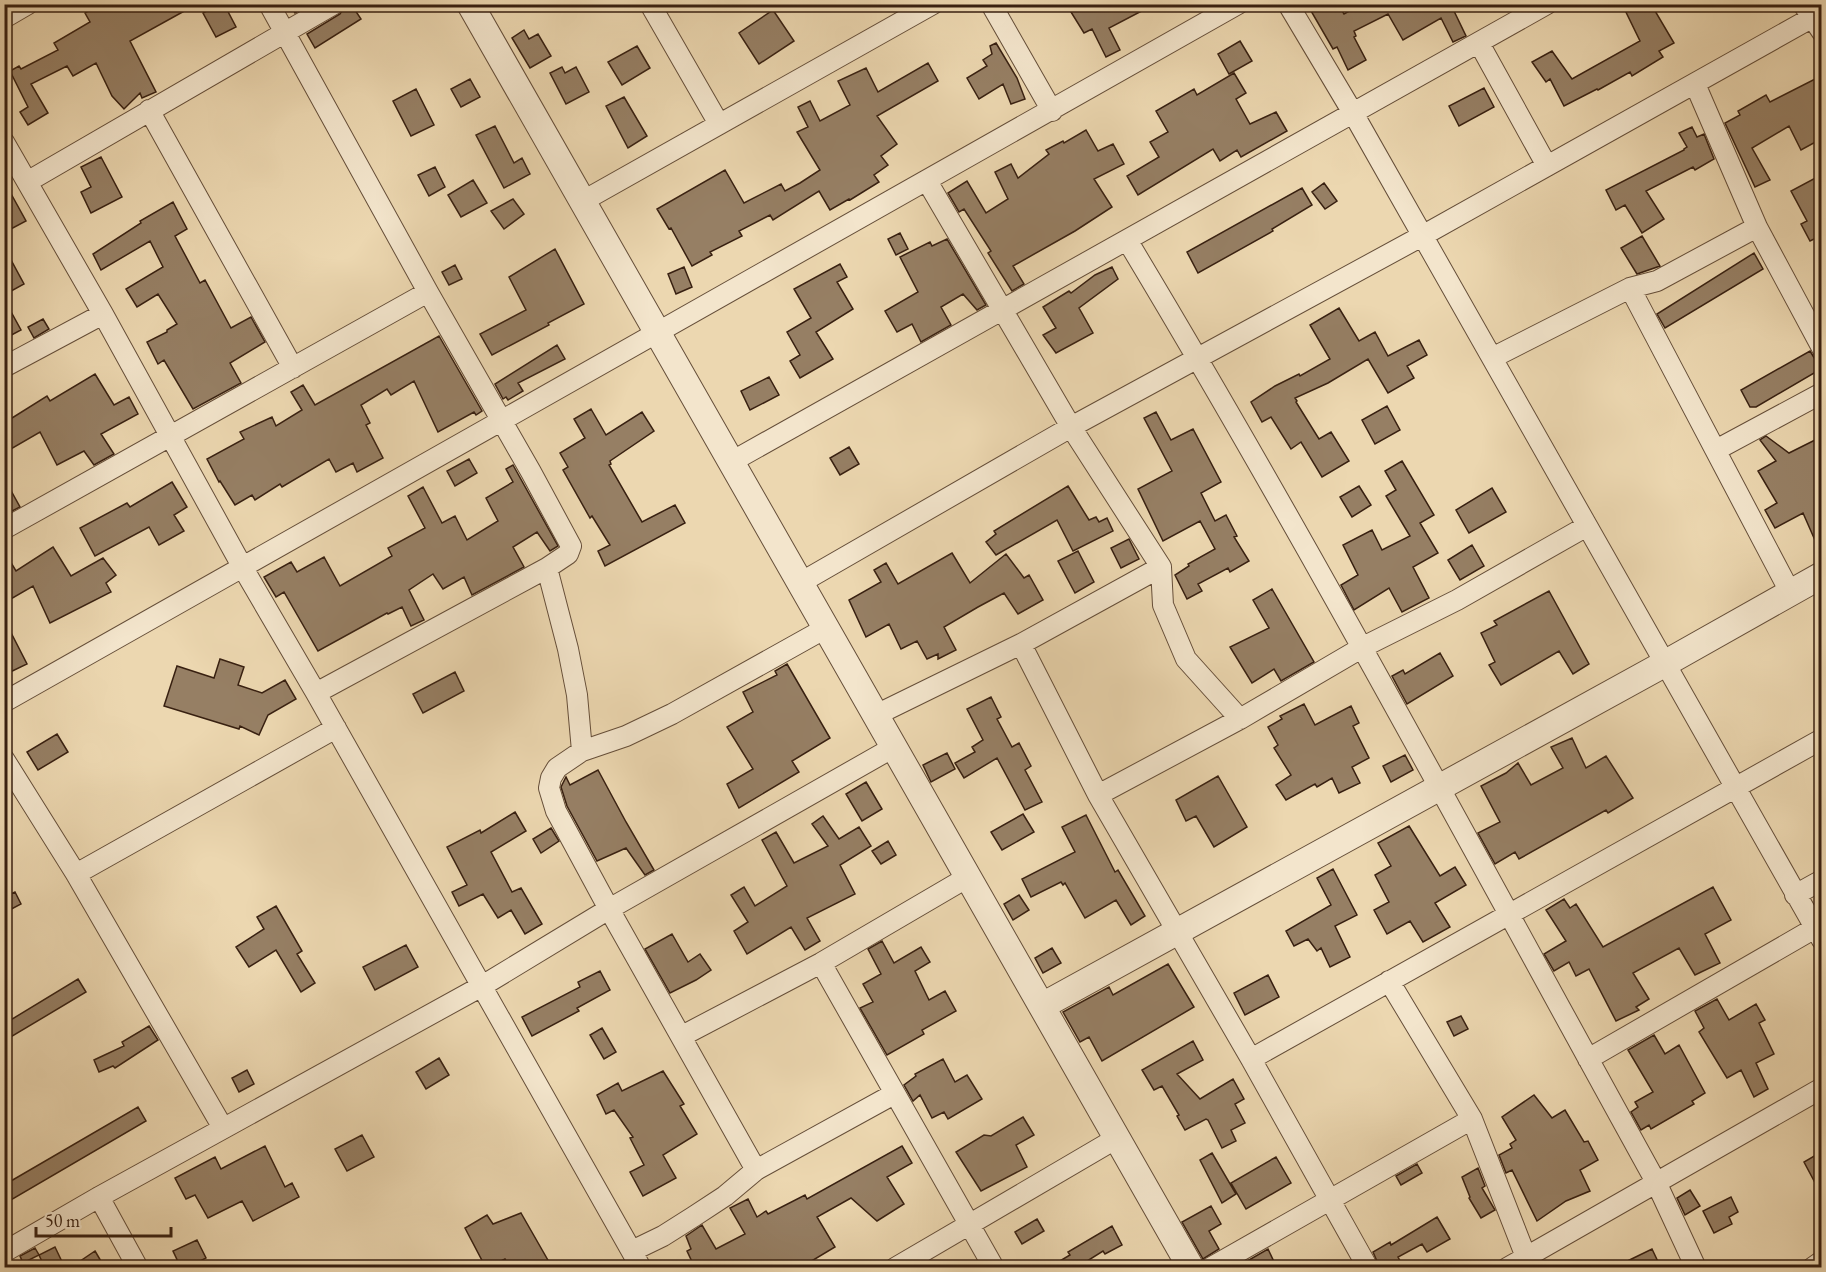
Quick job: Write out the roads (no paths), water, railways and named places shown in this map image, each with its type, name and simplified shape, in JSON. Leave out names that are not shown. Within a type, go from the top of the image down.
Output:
[{"type":"street","points":[[4,18],[28,4]]},
{"type":"street","points":[[270,4],[571,546],[568,554],[547,568],[316,693]]},
{"type":"street","points":[[27,182],[334,4]]},
{"type":"street","points":[[470,4],[1191,1268]]},
{"type":"street","points":[[650,4],[719,124]]},
{"type":"street","points":[[583,201],[933,4]]},
{"type":"street","points":[[991,4],[1052,111]]},
{"type":"street","points":[[4,702],[1238,4]]},
{"type":"street","points":[[1288,4],[1353,113],[1818,934],[1588,1059]]},
{"type":"street","points":[[731,462],[1547,4]]},
{"type":"street","points":[[800,583],[1071,427],[1199,359],[1815,17]]},
{"type":"street","points":[[1479,43],[1547,166]]},
{"type":"street","points":[[1695,84],[1757,227],[1821,348]]},
{"type":"street","points":[[149,110],[293,368]]},
{"type":"street","points":[[4,142],[103,314],[243,568],[637,1259],[663,1236],[725,1196],[756,1170],[894,1094]]},
{"type":"street","points":[[927,181],[1071,427],[1161,567],[1163,606],[1186,658],[1240,719]]},
{"type":"street","points":[[1491,358],[1630,288],[1657,281],[1757,227]]},
{"type":"street","points":[[1127,240],[1199,359],[1363,647],[1656,1182],[1696,1268]]},
{"type":"street","points":[[1630,288],[1790,592]]},
{"type":"street","points":[[4,530],[428,292]]},
{"type":"street","points":[[4,367],[103,314]]},
{"type":"street","points":[[1716,450],[1821,393]]},
{"type":"street","points":[[1098,795],[1240,719],[1363,647],[1457,600],[1587,526]]},
{"type":"street","points":[[876,715],[1021,644],[1161,567]]},
{"type":"street","points":[[547,568],[568,649],[577,695],[582,751]]},
{"type":"street","points":[[1042,1006],[1664,664],[1821,574]]},
{"type":"street","points":[[756,1170],[609,909],[556,811],[549,788],[551,778],[557,768],[582,751],[626,736],[672,714],[826,628]]},
{"type":"street","points":[[1021,644],[1098,795],[1251,1059],[1368,1268]]},
{"type":"street","points":[[76,874],[336,728]]},
{"type":"street","points":[[1251,1059],[1821,740]]},
{"type":"street","points":[[4,1252],[99,1197],[482,986],[609,909],[894,747]]},
{"type":"street","points":[[4,759],[76,874],[223,1128]]},
{"type":"street","points":[[682,1036],[821,963],[968,877]]},
{"type":"street","points":[[1795,895],[1821,880]]},
{"type":"street","points":[[821,963],[994,1268]]},
{"type":"street","points":[[1389,981],[1472,1119],[1526,1257]]},
{"type":"street","points":[[1507,1268],[1821,1088]]},
{"type":"street","points":[[1210,1268],[1472,1119]]},
{"type":"street","points":[[896,1268],[1117,1138]]},
{"type":"street","points":[[99,1197],[138,1268]]},
{"type":"street","points":[[1812,1268],[1821,1261]]}]
